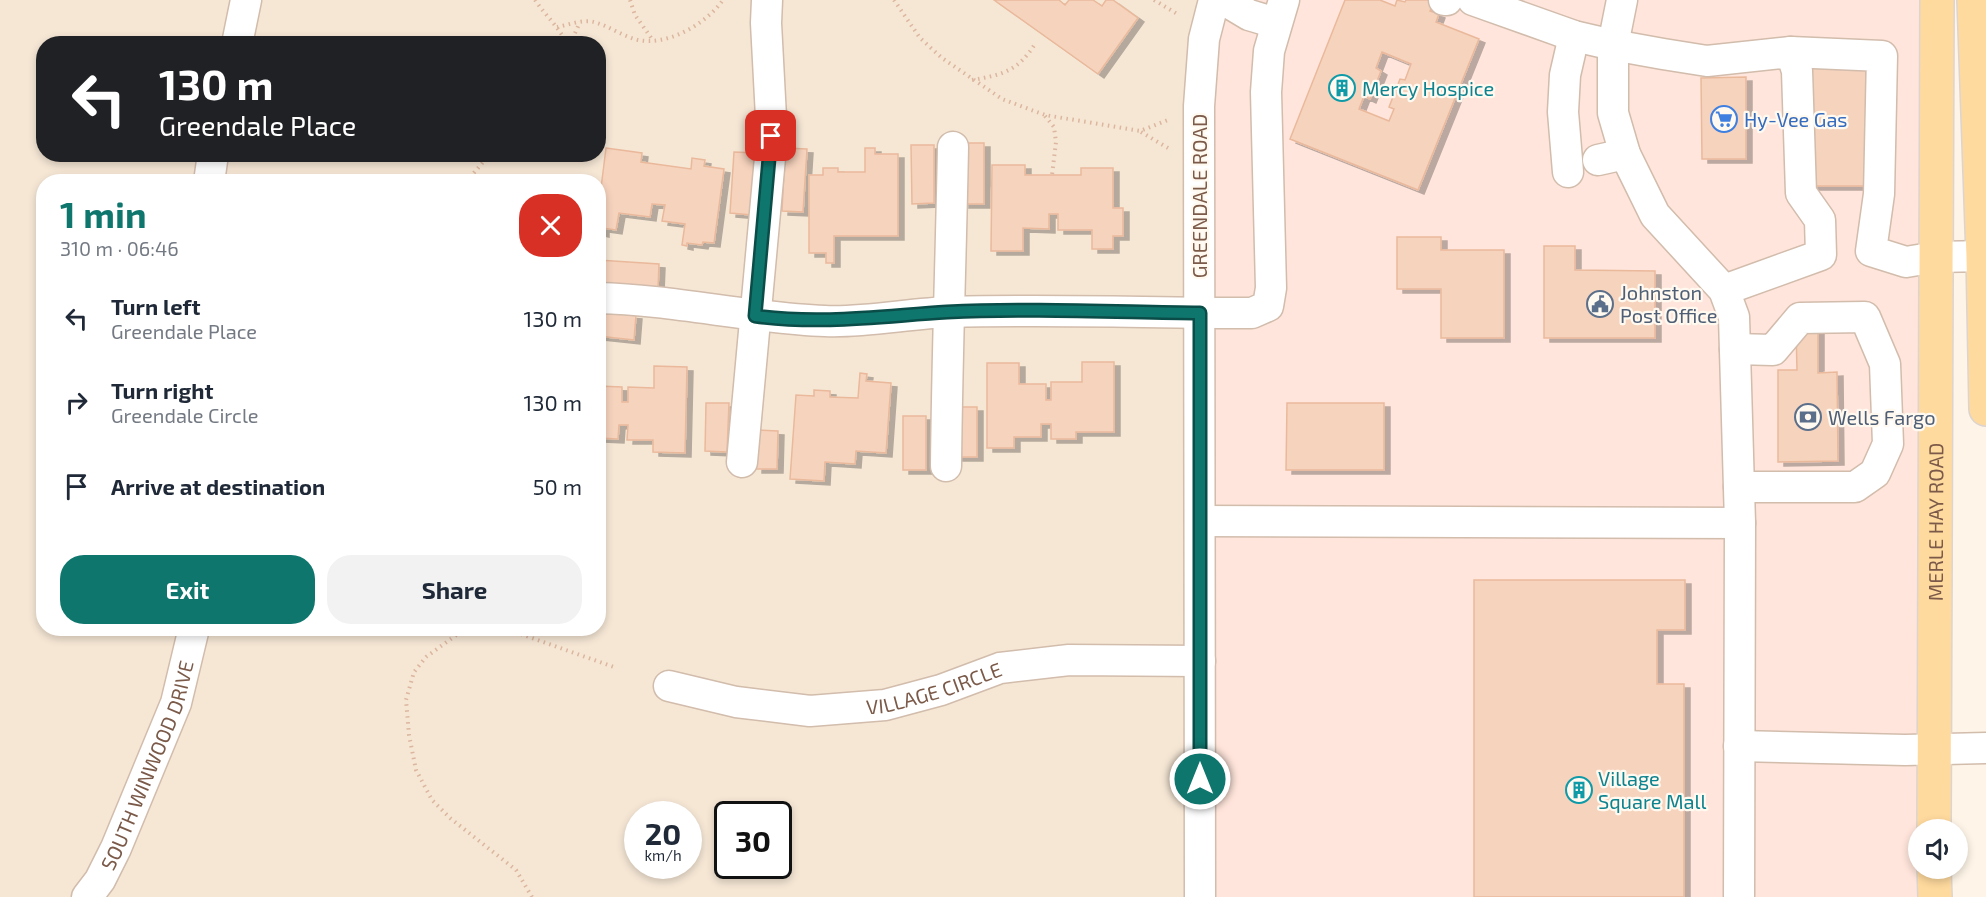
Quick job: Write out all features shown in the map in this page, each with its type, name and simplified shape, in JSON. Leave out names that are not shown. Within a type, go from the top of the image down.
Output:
[{"type":"main road","name":"MERLE HAY ROAD","points":[[1934,819],[1937,0]]},
{"type":"main road","points":[[1974,0],[1985,256],[1986,409]]},
{"type":"main road","points":[[1934,879],[1935,897]]},
{"type":"street","points":[[239,36],[246,0]]},
{"type":"street","points":[[742,462],[771,136],[767,0]]},
{"type":"street","name":"GREENDALE ROAD","points":[[1200,897],[1199,105],[1204,39],[1214,0]]},
{"type":"street","points":[[606,298],[691,306],[778,319],[829,321],[948,312],[1037,310],[1252,313],[1268,306],[1271,288],[1266,92],[1269,51],[1280,11],[1249,15],[1224,0]]},
{"type":"street","points":[[1473,0],[1574,36],[1612,45],[1707,61],[1791,52],[1881,56],[1880,194],[1871,251]]},
{"type":"street","points":[[1623,0],[1612,45],[1611,157],[1655,215],[1724,290],[1734,317],[1740,523],[1738,897]]},
{"type":"street","points":[[1568,172],[1563,112],[1565,75],[1574,36]]},
{"type":"street","points":[[1791,52],[1797,71],[1801,193],[1820,220],[1821,255]]},
{"type":"street","points":[[946,466],[952,147]]},
{"type":"street","points":[[1724,290],[1821,255],[1871,251],[1906,262],[1936,257],[1985,256]]},
{"type":"street","points":[[1735,349],[1773,350],[1800,318],[1865,317],[1885,364],[1888,444],[1875,472],[1855,487],[1739,487]]},
{"type":"street","points":[[1200,521],[1740,523]]},
{"type":"street","name":"SOUTH WINWOOD DRIVE","points":[[87,897],[100,880],[116,848],[176,703],[192,636]]},
{"type":"street","name":"VILLAGE CIRCLE","points":[[669,686],[736,702],[810,711],[885,705],[941,690],[1000,669],[1069,660],[1200,661]]},
{"type":"street","points":[[1739,746],[1986,748]]},
{"type":"path","points":[[535,0],[563,36]]},
{"type":"path","points":[[630,0],[635,15],[652,40]]},
{"type":"path","points":[[557,27],[592,21],[639,40],[665,38],[700,24],[716,11],[723,0]]},
{"type":"path","points":[[894,0],[920,38],[971,80],[1002,99],[1045,115],[1140,131],[1168,148]]},
{"type":"path","points":[[1154,0],[1179,15]]},
{"type":"path","points":[[572,36],[580,22]]},
{"type":"path","points":[[971,80],[997,75],[1012,68],[1025,60],[1035,44]]},
{"type":"path","points":[[1045,115],[1054,127],[1056,142],[1052,176]]},
{"type":"path","points":[[1140,131],[1168,120]]},
{"type":"path","points":[[473,174],[483,162]]},
{"type":"path","points":[[455,636],[426,657],[414,672],[406,700],[409,735],[416,770],[432,800],[450,818],[516,870],[532,897]]},
{"type":"path","points":[[526,636],[617,669]]},
{"type":"shaded area","points":[[0,0],[1199,0],[1185,897],[0,897]]},
{"type":"shaded area","points":[[1214,0],[1939,0],[1918,819],[1908,819],[1908,879],[1925,879],[1937,897],[1200,897]]},
{"type":"building","points":[[994,0],[1059,0],[1065,5],[1069,0],[1093,0],[1102,6],[1106,0],[1113,0],[1138,18],[1098,74]]},
{"type":"building","name":"Mercy Hospice","points":[[1345,0],[1380,0],[1395,6],[1397,0],[1405,2],[1406,0],[1434,0],[1430,11],[1439,14],[1436,22],[1479,39],[1418,190],[1290,139]],"holes":[[[1382,52],[1411,64],[1405,80],[1400,79],[1389,107],[1394,109],[1389,121],[1359,109],[1364,96],[1370,99],[1381,71],[1376,68]]]},
{"type":"building","name":"Hy-Vee Gas","points":[[1812,68],[1866,68],[1866,186],[1812,186]]},
{"type":"building","name":"Hy-Vee Gas","points":[[1746,77],[1746,159],[1702,159],[1701,78]]},
{"type":"building","points":[[963,143],[984,143],[984,204],[963,204]]},
{"type":"building","points":[[911,145],[934,145],[934,203],[912,204]]},
{"type":"building","points":[[606,148],[642,153],[641,162],[691,169],[692,158],[705,160],[704,166],[724,169],[714,243],[682,245],[685,224],[662,221],[665,205],[652,204],[650,217],[619,213],[616,230],[606,228],[606,174],[603,174]]},
{"type":"building","points":[[785,148],[807,149],[803,212],[782,211]]},
{"type":"building","points":[[865,148],[875,148],[875,154],[898,154],[898,236],[834,236],[834,263],[826,263],[826,253],[809,253],[809,175],[823,175],[823,168],[838,168],[838,172],[865,172]]},
{"type":"building","points":[[734,152],[756,153],[752,215],[730,213]]},
{"type":"building","points":[[992,165],[1025,165],[1025,175],[1081,175],[1081,168],[1113,168],[1113,208],[1123,208],[1123,236],[1113,236],[1113,249],[1092,249],[1092,230],[1058,230],[1058,214],[1049,214],[1049,229],[1023,228],[1023,251],[991,251]]},
{"type":"building","points":[[1397,237],[1441,237],[1441,250],[1504,250],[1504,338],[1441,338],[1441,289],[1397,289]]},
{"type":"building","name":"Johnston Post Office","points":[[1544,246],[1575,246],[1575,270],[1655,271],[1655,338],[1544,338]]},
{"type":"building","points":[[606,261],[659,264],[658,288],[606,285]]},
{"type":"building","points":[[606,313],[636,315],[634,340],[606,337]]},
{"type":"building","name":"Wells Fargo","points":[[1796,329],[1818,329],[1818,373],[1837,372],[1838,461],[1778,462],[1778,370],[1797,370]]},
{"type":"building","points":[[1082,362],[1114,362],[1114,432],[1076,432],[1076,439],[1051,439],[1051,424],[1041,424],[1041,437],[1014,437],[1014,448],[987,448],[987,363],[1019,363],[1019,384],[1046,384],[1046,400],[1051,400],[1051,382],[1082,382]]},
{"type":"building","points":[[654,366],[687,367],[685,453],[653,452],[653,440],[627,440],[628,425],[619,425],[618,439],[606,438],[606,386],[622,387],[622,402],[628,402],[628,387],[654,388]]},
{"type":"building","points":[[860,373],[867,374],[866,381],[891,383],[886,453],[856,451],[855,464],[825,462],[824,481],[790,479],[796,395],[814,396],[814,390],[830,391],[830,397],[858,398]]},
{"type":"building","points":[[706,403],[729,403],[727,452],[705,451]]},
{"type":"building","points":[[1287,403],[1384,403],[1384,470],[1286,470]]},
{"type":"building","points":[[955,407],[977,407],[977,457],[955,457]]},
{"type":"building","points":[[903,416],[926,416],[926,470],[903,470]]},
{"type":"building","points":[[757,430],[778,431],[777,469],[756,469]]},
{"type":"building","name":"Village Square Mall","points":[[1474,580],[1685,580],[1685,630],[1657,630],[1657,684],[1684,684],[1684,897],[1474,897]]},
{"type":"place","name":"Mercy Hospice","points":[[1342,88]]},
{"type":"place","name":"Hy-Vee Gas","points":[[1724,119]]},
{"type":"place","name":"Johnston Post Office","points":[[1600,304]]},
{"type":"place","name":"Wells Fargo","points":[[1808,417]]},
{"type":"place","name":"Village Square Mall","points":[[1579,790]]},
{"type":"route","points":[[771,136],[755,316],[829,321],[948,312],[1037,310],[1200,313],[1200,779]]}]
